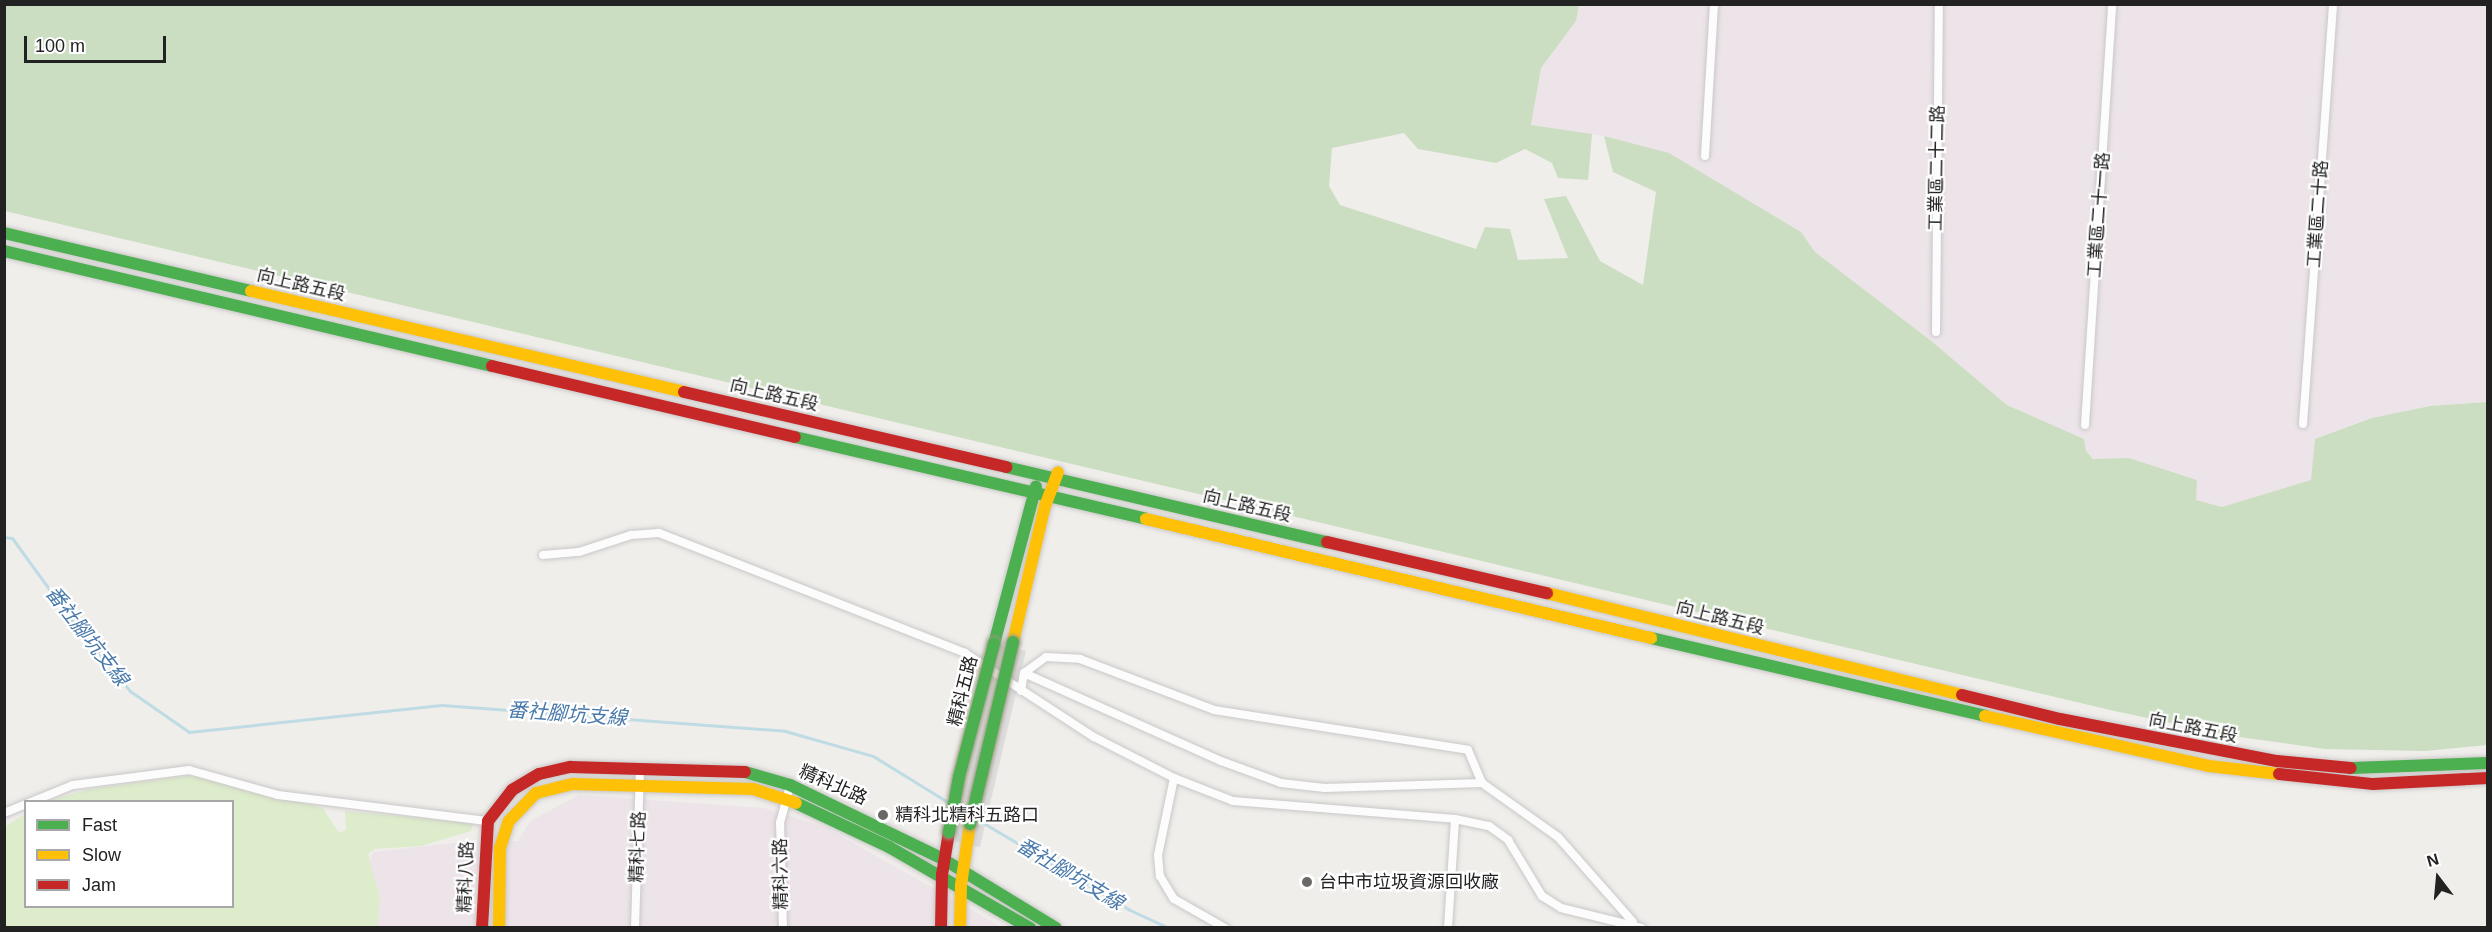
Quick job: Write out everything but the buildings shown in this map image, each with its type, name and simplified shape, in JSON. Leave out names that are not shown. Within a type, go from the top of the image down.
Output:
[{"type":"main road","name":"向上路五段","points":[[4,233],[1041,472],[1598,605],[2049,717],[2220,752],[2358,769],[2487,763]]},
{"type":"main road","name":"向上路五段","points":[[4,251],[2209,766],[2373,784],[2487,778]]},
{"type":"main road","name":"精科五路","points":[[941,927],[944,858],[959,777],[1041,472]]},
{"type":"main road","name":"精科五路","points":[[960,927],[961,885],[970,824],[1048,496],[1057,476]]},
{"type":"main road","name":"精科八路","points":[[482,927],[488,821],[512,790],[539,774],[570,767],[640,767]]},
{"type":"main road","name":"精科北路","points":[[640,767],[751,772],[790,785],[944,858],[1056,927]]},
{"type":"main road","name":"精科八路","points":[[499,927],[502,839],[520,805],[544,789],[564,785],[640,785]]},
{"type":"main road","name":"精科北路","points":[[640,785],[753,789],[813,809],[961,885],[1030,927]]},
{"type":"street","points":[[1705,156],[1714,4]]},
{"type":"street","name":"工業區二十二路","points":[[1936,332],[1939,4]]},
{"type":"street","name":"工業區二十一路","points":[[2085,425],[2112,4]]},
{"type":"street","name":"工業區二十路","points":[[2303,424],[2333,4]]},
{"type":"street","points":[[543,555],[579,552],[631,535],[659,533],[952,646],[1094,737],[1174,778],[1233,801],[1455,819],[1489,826],[1508,840],[1542,896],[1561,908],[1633,922]]},
{"type":"street","points":[[1022,691],[1024,673],[1046,657],[1080,659],[1214,710],[1468,750],[1482,783],[1558,837],[1633,922],[1641,927]]},
{"type":"street","points":[[1024,673],[1221,761],[1281,783],[1325,788],[1482,783]]},
{"type":"street","name":"精科七路","points":[[635,927],[640,767]]},
{"type":"street","points":[[36,800],[73,785],[189,770],[278,795],[488,821]]},
{"type":"street","points":[[1174,778],[1158,855],[1160,876],[1174,898],[1225,927]]},
{"type":"street","name":"精科六路","points":[[783,927],[780,823],[788,802],[790,785]]},
{"type":"street","points":[[4,813],[24,805]]},
{"type":"street","points":[[1448,927],[1455,819]]},
{"type":"shaded area","points":[[1579,5],[2487,5],[2487,402],[2430,406],[2372,418],[2315,439],[2312,480],[2222,507],[2196,500],[2197,480],[2129,458],[2093,459],[2086,451],[2084,439],[2007,405],[1930,340],[1815,252],[1801,232],[1669,154],[1604,136],[1531,125],[1541,68],[1576,21]]},
{"type":"shaded area","points":[[579,795],[764,808],[825,827],[1002,927],[370,927],[364,877],[373,852],[471,841],[518,841],[530,821]]},
{"type":"green space","points":[[4,5],[1579,5],[1576,21],[1541,68],[1531,125],[1592,134],[1588,180],[1558,178],[1552,163],[1525,149],[1496,163],[1418,149],[1404,133],[1332,148],[1329,186],[1340,205],[1476,249],[1485,227],[1510,229],[1518,260],[1568,258],[1544,199],[1566,196],[1600,261],[1643,285],[1656,192],[1613,172],[1604,136],[1669,153],[1801,232],[1815,252],[1930,340],[2007,405],[2084,439],[2086,451],[2093,459],[2129,458],[2197,480],[2196,500],[2222,507],[2311,480],[2315,439],[2372,418],[2430,406],[2487,402],[2487,745],[2425,751],[2325,749],[2232,736],[2110,710],[5,211]]},
{"type":"green space","points":[[193,775],[323,808],[339,833],[346,830],[345,811],[473,823],[471,831],[421,846],[375,849],[368,854],[380,898],[377,928],[5,927],[4,827],[24,815],[24,908],[234,908],[234,800],[51,800],[90,789]]},
{"type":"pier","points":[[990,643],[1026,651],[980,847],[944,839]]},
{"type":"waterway","name":"番社腳坑支線","points":[[4,537],[12,538],[76,626],[130,691],[189,732],[442,705],[785,731],[873,756],[951,804]]},
{"type":"waterway","name":"番社腳坑支線","points":[[957,807],[969,815]]},
{"type":"waterway","name":"番社腳坑支線","points":[[975,818],[1130,910],[1169,928]]},
{"type":"traffic: fast","points":[[4,233],[251,291]]},
{"type":"traffic: fast","points":[[4,251],[492,366]]},
{"type":"traffic: fast","points":[[795,437],[1146,519]]},
{"type":"traffic: fast","points":[[1006,467],[1327,542]]},
{"type":"traffic: fast","points":[[994,644],[1036,486]]},
{"type":"traffic: fast","points":[[1651,638],[1985,716]]},
{"type":"traffic: fast","points":[[970,824],[1013,642]]},
{"type":"traffic: fast","points":[[949,832],[959,777],[994,644]]},
{"type":"traffic: fast","points":[[2351,768],[2488,763]]},
{"type":"traffic: fast","points":[[745,772],[790,785],[943,859],[1056,928]]},
{"type":"traffic: fast","points":[[796,803],[889,847],[1030,928]]},
{"type":"traffic: slow","points":[[251,291],[684,392]]},
{"type":"traffic: slow","points":[[1013,642],[1045,506],[1058,472]]},
{"type":"traffic: slow","points":[[1146,519],[1651,638]]},
{"type":"traffic: slow","points":[[1547,593],[1962,695]]},
{"type":"traffic: slow","points":[[1985,716],[2209,766],[2279,774]]},
{"type":"traffic: slow","points":[[499,928],[500,848],[509,821],[536,793],[573,784],[753,789],[796,803]]},
{"type":"traffic: slow","points":[[960,928],[961,885],[970,824]]},
{"type":"traffic: jam","points":[[492,366],[795,437]]},
{"type":"traffic: jam","points":[[684,392],[1006,467]]},
{"type":"traffic: jam","points":[[1327,542],[1547,593]]},
{"type":"traffic: jam","points":[[1962,695],[2060,719],[2277,761],[2351,768]]},
{"type":"traffic: jam","points":[[482,928],[488,821],[512,790],[539,774],[570,767],[745,772]]},
{"type":"traffic: jam","points":[[2279,774],[2373,784],[2488,778]]},
{"type":"traffic: jam","points":[[941,928],[942,875],[949,832]]},
{"type":"place","name":"精科北精科五路口","points":[[883,815]]},
{"type":"place","name":"台中市垃圾資源回收廠","points":[[1307,882]]}]
